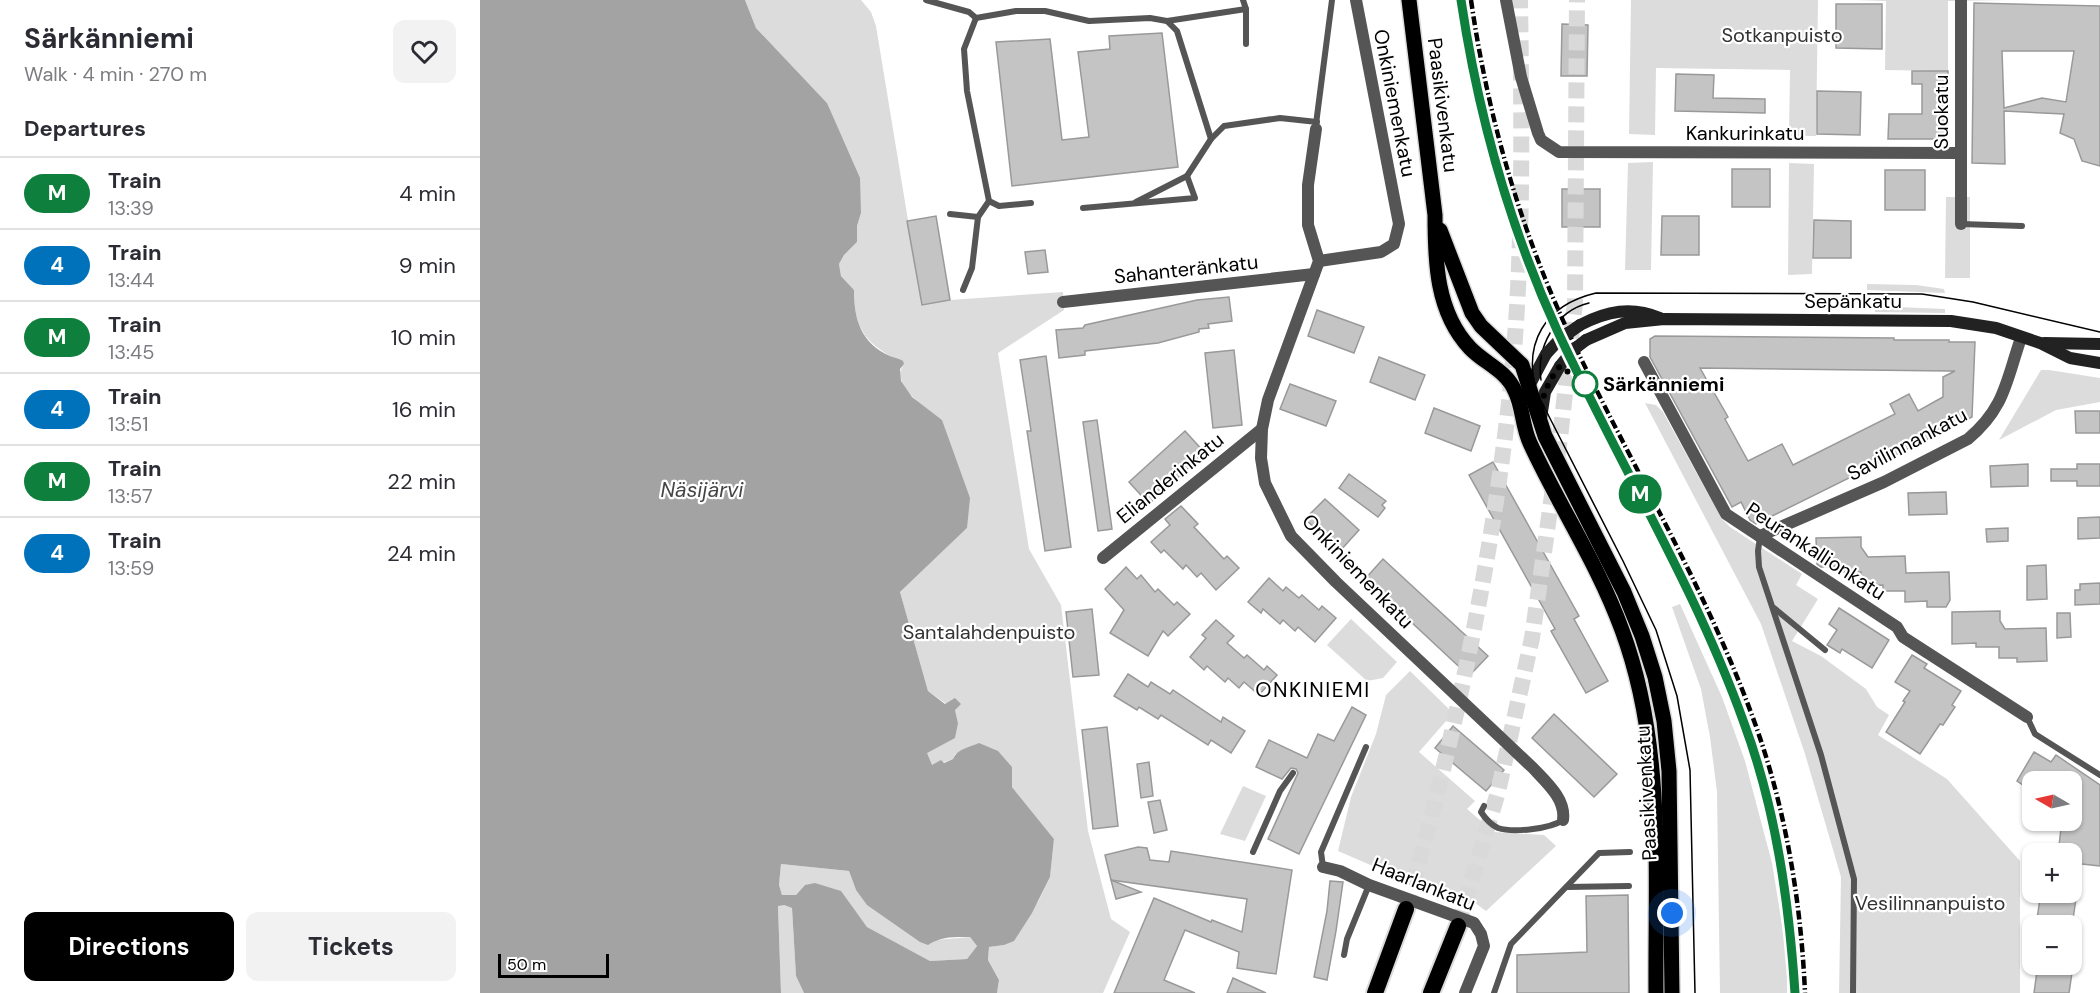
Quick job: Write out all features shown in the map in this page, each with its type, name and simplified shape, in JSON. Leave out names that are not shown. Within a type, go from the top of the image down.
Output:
[{"type":"highway","points":[[1376,993],[1406,909]]},
{"type":"highway","points":[[1433,993],[1458,926]]},
{"type":"main road","name":"Paasikivenkatu","points":[[1409,0],[1435,215],[1435,251],[1440,286],[1452,324],[1470,348],[1504,375],[1516,391],[1530,442],[1615,612],[1641,691],[1653,766],[1656,993]]},
{"type":"main road","name":"Paasikivenkatu","points":[[1435,215],[1445,248],[1472,313],[1481,326],[1522,365],[1549,446],[1624,592],[1642,636],[1655,677],[1664,721],[1669,771],[1672,993]]},
{"type":"main road","name":"Sepänkatu","points":[[1524,422],[1528,383],[1546,353],[1560,339],[1580,325],[1606,313],[1638,310],[1664,320]]},
{"type":"main road","name":"Sepänkatu","points":[[1541,425],[1542,404],[1553,376],[1573,350],[1603,331],[1625,323],[1664,320],[1951,321],[1996,328],[2040,343],[2070,358],[2100,363]]},
{"type":"main road","name":"Sepänkatu","points":[[2040,343],[2100,344]]},
{"type":"main road","points":[[1517,359],[1532,360],[1546,353]]},
{"type":"main road","points":[[1504,375],[1528,383],[1553,376]]},
{"type":"street","name":"Onkiniemenkatu","points":[[1356,0],[1399,224],[1394,244],[1381,252],[1319,261],[1268,400],[1262,429],[1261,458],[1265,483],[1291,536],[1336,582],[1533,768],[1552,789],[1561,804],[1563,820]]},
{"type":"street","name":"Kankurinkatu","points":[[1506,0],[1521,77],[1541,140],[1549,147],[1566,153],[1960,153]]},
{"type":"street","name":"Suokatu","points":[[1961,0],[1961,224]]},
{"type":"street","points":[[1316,126],[1308,185],[1308,225],[1319,261]]},
{"type":"street","name":"Sahanteränkatu","points":[[1063,302],[1314,274]]},
{"type":"street","name":"Savilinnankatu","points":[[1760,536],[1884,482],[1968,439],[1999,405],[2021,338]]},
{"type":"street","name":"Peurankallionkatu","points":[[1644,362],[1726,514],[1898,627],[1903,637],[2027,717]]},
{"type":"street","name":"Elianderinkatu","points":[[1103,558],[1262,429]]},
{"type":"street","name":"Haarlankatu","points":[[1323,867],[1354,876],[1369,885],[1474,923],[1481,934],[1484,946],[1465,993]]},
{"type":"lane","points":[[926,0],[969,12],[976,18]]},
{"type":"lane","points":[[1243,0],[1246,9],[1246,44]]},
{"type":"lane","points":[[1136,202],[1187,176],[1211,139],[1224,126],[1280,118],[1316,126],[1332,0]]},
{"type":"lane","points":[[976,18],[1006,12],[1045,11],[1089,21],[1149,18],[1167,21],[1246,9]]},
{"type":"lane","points":[[963,290],[972,268],[978,217],[989,201],[967,91],[964,49],[976,18]]},
{"type":"lane","points":[[1167,21],[1177,31],[1211,139]]},
{"type":"lane","points":[[1083,208],[1195,198],[1187,176]]},
{"type":"lane","points":[[989,201],[999,206],[1031,203]]},
{"type":"lane","points":[[950,214],[978,217]]},
{"type":"lane","points":[[1961,224],[2022,226]]},
{"type":"lane","points":[[1760,536],[1759,567],[1821,755],[1854,879],[1853,993]]},
{"type":"lane","points":[[1773,608],[1825,650]]},
{"type":"lane","points":[[2027,717],[2036,734],[2100,775]]},
{"type":"lane","points":[[1323,867],[1321,852],[1366,747]]},
{"type":"lane","points":[[1253,852],[1280,791],[1293,773]]},
{"type":"lane","points":[[1484,806],[1481,812],[1483,816],[1498,828],[1545,828],[1554,826],[1563,820]]},
{"type":"lane","points":[[1494,993],[1511,944],[1599,853],[1630,852]]},
{"type":"lane","points":[[1344,955],[1347,939],[1369,885]]},
{"type":"lane","points":[[1567,886],[1629,886]]},
{"type":"green space","name":"Santalahdenpuisto","points":[[745,0],[861,0],[871,12],[876,26],[922,305],[950,300],[1063,292],[1064,310],[998,353],[1029,549],[1061,605],[1088,831],[1111,919],[1130,932],[1103,993],[997,993],[999,980],[988,960],[989,947],[1004,945],[1024,924],[1039,900],[1050,877],[1054,839],[1012,787],[1012,767],[955,754],[953,759],[932,766],[926,752],[958,723],[955,710],[928,691],[900,592],[967,528],[942,420],[905,388],[900,372],[904,364],[872,343],[860,327],[854,290],[841,276],[839,264],[844,255],[857,242],[857,226],[861,213],[827,103],[756,28]]},
{"type":"green space","name":"Sotkanpuisto","points":[[1631,0],[1818,0],[1816,136],[1789,136],[1790,70],[1656,68],[1655,135],[1629,134]]},
{"type":"green space","points":[[1856,0],[2010,0],[1948,1],[1948,71],[1885,70],[1886,1]]},
{"type":"green space","points":[[1653,162],[1651,270],[1625,270],[1628,163]]},
{"type":"green space","points":[[1789,163],[1814,164],[1812,274],[1788,275]]},
{"type":"green space","points":[[1946,197],[1970,197],[1970,278],[1945,278]]},
{"type":"green space","points":[[1867,284],[1916,285],[1944,289],[1945,293],[1867,290]]},
{"type":"green space","points":[[1875,306],[1945,309],[1945,313],[1875,312]]},
{"type":"green space","points":[[2041,370],[2100,378],[2100,402],[2056,410],[1999,440]]},
{"type":"green space","name":"Vesilinnanpuisto","points":[[1645,403],[1656,405],[1663,412],[1722,519],[1730,527],[1802,574],[1796,585],[1818,599],[1792,641],[1821,656],[1866,689],[1877,707],[1889,715],[1878,735],[1947,779],[2020,861],[2020,993],[1839,993],[1841,877],[1805,754],[1761,624]]},
{"type":"green space","points":[[1680,604],[1722,697],[1745,761],[1772,863],[1787,956],[1787,993],[1720,993],[1717,792],[1701,689],[1672,607]]},
{"type":"green space","points":[[1351,619],[1397,662],[1383,678],[1367,681],[1327,645]]},
{"type":"green space","points":[[1410,671],[1453,713],[1419,752],[1475,801],[1467,809],[1494,832],[1544,835],[1556,846],[1486,911],[1475,903],[1389,873],[1338,851],[1351,797],[1376,734],[1386,695]]},
{"type":"green space","points":[[1243,786],[1266,796],[1245,841],[1220,834]]},
{"type":"green space","points":[[781,864],[849,871],[856,890],[935,940],[970,937],[977,946],[967,959],[930,961],[867,927],[854,910],[805,885],[796,895],[782,895],[779,885]]},
{"type":"green space","points":[[778,905],[792,908],[796,976],[804,993],[781,993]]},
{"type":"water","name":"Näsijärvi","points":[[480,0],[745,0],[756,28],[827,103],[860,178],[861,213],[857,226],[857,242],[844,255],[839,264],[841,276],[854,290],[858,321],[866,337],[880,351],[903,361],[904,364],[900,369],[901,381],[912,397],[942,420],[970,498],[967,528],[900,592],[928,691],[945,704],[955,698],[961,704],[955,710],[958,723],[955,738],[927,753],[932,765],[941,760],[944,763],[953,759],[961,751],[979,743],[998,751],[1012,767],[1012,787],[1054,839],[1050,877],[1032,913],[1014,941],[989,947],[988,960],[999,980],[997,993],[804,993],[796,976],[792,908],[784,905],[778,906],[781,993],[480,993]],"holes":[[[781,864],[849,871],[856,890],[867,905],[920,942],[928,945],[943,939],[970,937],[977,946],[967,959],[930,961],[867,927],[841,891],[815,883],[805,885],[796,895],[782,895],[779,885]]]},
{"type":"building","points":[[1974,3],[2100,6],[2100,166],[2082,161],[2074,139],[2060,133],[2064,114],[2004,111],[2005,164],[1972,163]],"holes":[[[2002,51],[2074,51],[2066,102],[2042,98],[2004,108]]]},
{"type":"building","points":[[1836,4],[1882,4],[1882,49],[1836,48]]},
{"type":"building","points":[[1562,24],[1588,25],[1587,76],[1561,76]]},
{"type":"building","points":[[1162,33],[1178,167],[1012,186],[996,42],[1050,39],[1062,140],[1089,137],[1078,52],[1110,49],[1109,36]]},
{"type":"building","points":[[1912,71],[1948,71],[1947,139],[1888,139],[1889,114],[1922,114],[1922,84],[1912,84]]},
{"type":"building","points":[[1676,74],[1714,75],[1713,98],[1765,99],[1765,113],[1675,111]]},
{"type":"building","points":[[1817,91],[1861,92],[1860,135],[1817,134]]},
{"type":"building","points":[[1732,169],[1770,169],[1770,207],[1732,207]]},
{"type":"building","points":[[1885,170],[1925,170],[1925,210],[1885,210]]},
{"type":"building","points":[[1562,189],[1600,189],[1600,227],[1562,227]]},
{"type":"building","points":[[936,216],[950,300],[922,305],[907,221]]},
{"type":"building","points":[[1662,216],[1699,216],[1699,255],[1661,255]]},
{"type":"building","points":[[1814,220],[1851,221],[1851,258],[1813,258]]},
{"type":"building","points":[[1045,250],[1048,272],[1028,274],[1025,252]]},
{"type":"building","points":[[1229,297],[1232,321],[1208,324],[1209,328],[1199,329],[1199,332],[1158,343],[1085,351],[1085,355],[1059,358],[1056,330],[1083,328],[1085,325],[1197,300]]},
{"type":"building","points":[[1317,310],[1364,327],[1354,353],[1308,336]]},
{"type":"building","points":[[1655,336],[1894,338],[1894,340],[1975,342],[1972,417],[1756,524],[1750,520],[1741,502],[1732,507],[1650,357],[1650,339]],"holes":[[[1700,368],[1955,371],[1943,377],[1943,397],[1918,411],[1909,394],[1890,404],[1895,414],[1793,465],[1782,444],[1748,461],[1725,419],[1728,417]]]},
{"type":"building","points":[[1234,350],[1242,425],[1213,428],[1205,353]]},
{"type":"building","points":[[1046,356],[1071,547],[1045,551],[1027,431],[1031,431],[1020,360]]},
{"type":"building","points":[[1379,357],[1425,375],[1415,400],[1370,382]]},
{"type":"building","points":[[1290,384],[1336,401],[1326,426],[1280,409]]},
{"type":"building","points":[[1434,408],[1480,426],[1471,451],[1425,433]]},
{"type":"building","points":[[2075,411],[2100,411],[2100,433],[2076,433]]},
{"type":"building","points":[[1097,420],[1112,529],[1098,531],[1083,422]]},
{"type":"building","points":[[1185,431],[1205,453],[1149,504],[1129,482]]},
{"type":"building","points":[[1493,462],[1579,616],[1574,619],[1608,681],[1586,693],[1551,631],[1555,629],[1469,475]]},
{"type":"building","points":[[2028,464],[2028,486],[1991,487],[1990,466]]},
{"type":"building","points":[[2077,464],[2100,464],[2100,486],[2077,486],[2077,481],[2051,481],[2051,469],[2077,469]]},
{"type":"building","points":[[1349,474],[1386,501],[1382,505],[1385,508],[1378,517],[1339,488]]},
{"type":"building","points":[[1946,492],[1947,514],[1909,515],[1908,493]]},
{"type":"building","points":[[1325,499],[1359,530],[1340,551],[1305,519]]},
{"type":"building","points":[[1181,506],[1198,524],[1194,527],[1224,559],[1227,556],[1239,568],[1216,590],[1201,573],[1197,577],[1186,565],[1183,569],[1164,550],[1161,553],[1151,542],[1170,525],[1165,519]]},
{"type":"building","points":[[2100,517],[2100,538],[2078,539],[2078,518]]},
{"type":"building","points":[[2008,528],[2008,541],[1987,542],[1986,529]]},
{"type":"building","points":[[1861,537],[1861,547],[1868,557],[1905,556],[1906,573],[1949,572],[1950,600],[1946,607],[1927,607],[1927,601],[1905,602],[1905,591],[1883,591],[1883,585],[1861,586],[1861,572],[1839,572],[1839,566],[1821,567],[1817,564],[1816,538]]},
{"type":"building","points":[[1383,559],[1488,656],[1469,676],[1365,579]]},
{"type":"building","points":[[2046,565],[2047,599],[2027,600],[2027,566]]},
{"type":"building","points":[[1126,567],[1137,579],[1141,575],[1155,592],[1158,589],[1174,605],[1177,602],[1190,614],[1168,636],[1163,631],[1148,656],[1110,633],[1124,610],[1105,589]]},
{"type":"building","points":[[1269,578],[1283,591],[1286,587],[1299,598],[1302,595],[1319,610],[1322,606],[1336,618],[1315,642],[1298,627],[1295,631],[1283,620],[1280,624],[1263,609],[1261,613],[1248,602]]},
{"type":"building","points":[[2100,583],[2100,604],[2075,605],[2075,590],[2080,590],[2080,584]]},
{"type":"building","points":[[1839,608],[1889,640],[1872,668],[1842,649],[1840,653],[1827,645],[1837,630],[1829,624]]},
{"type":"building","points":[[1092,609],[1099,675],[1073,677],[1066,612]]},
{"type":"building","points":[[2000,611],[2000,621],[2005,629],[2046,628],[2047,661],[2017,662],[2017,658],[1999,658],[1999,647],[1976,647],[1976,643],[1952,644],[1952,612]]},
{"type":"building","points":[[2057,613],[2070,613],[2071,637],[2057,638]]},
{"type":"building","points":[[1216,620],[1234,636],[1227,643],[1244,658],[1247,655],[1264,670],[1267,666],[1277,675],[1259,695],[1244,682],[1239,688],[1228,678],[1225,682],[1207,666],[1204,670],[1190,657],[1206,638],[1202,635]]},
{"type":"building","points":[[1912,655],[1927,664],[1924,668],[1961,691],[1952,705],[1955,707],[1943,725],[1940,724],[1920,754],[1886,732],[1910,691],[1895,682]]},
{"type":"building","points":[[1128,674],[1148,687],[1151,682],[1170,694],[1173,690],[1221,722],[1223,717],[1245,731],[1231,753],[1211,740],[1208,745],[1161,715],[1158,719],[1139,707],[1137,710],[1114,696]]},
{"type":"building","points":[[1352,707],[1366,715],[1299,854],[1268,839],[1298,773],[1296,769],[1291,768],[1282,779],[1256,767],[1269,740],[1307,758],[1318,734],[1334,741]]},
{"type":"building","points":[[1554,714],[1617,774],[1594,797],[1532,738]]},
{"type":"building","points":[[1453,726],[1504,770],[1486,791],[1435,748]]},
{"type":"building","points":[[1107,727],[1118,826],[1093,829],[1082,730]]},
{"type":"building","points":[[2034,752],[2051,762],[2056,755],[2079,771],[2023,771]]},
{"type":"building","points":[[1149,762],[1153,796],[1141,798],[1137,764]]},
{"type":"building","points":[[2022,772],[2022,784],[2017,781]]},
{"type":"building","points":[[2082,773],[2100,785],[2100,866],[2082,864],[2082,843],[2059,843],[2061,831],[2082,831]]},
{"type":"building","points":[[1160,800],[1167,830],[1154,833],[1148,802]]},
{"type":"building","points":[[1138,847],[1147,848],[1150,860],[1169,862],[1171,851],[1292,870],[1276,974],[1237,968],[1239,952],[1185,930],[1164,980],[1195,993],[1114,993],[1154,898],[1211,922],[1212,920],[1242,932],[1247,899],[1111,880],[1105,855]]},
{"type":"building","points":[[1111,880],[1141,892],[1116,899]]},
{"type":"building","points":[[1330,881],[1343,882],[1327,980],[1314,977],[1327,911]]},
{"type":"building","points":[[1628,895],[1629,993],[1517,993],[1517,955],[1587,952],[1586,896]]},
{"type":"building","points":[[2039,903],[2075,903],[2074,915],[2038,915]]},
{"type":"building","points":[[2036,975],[2072,975],[2069,993],[2034,993]]},
{"type":"building","points":[[1233,978],[1266,993],[1227,993]]},
{"type":"tunnel","points":[[1406,909],[1423,849],[1466,667],[1489,544],[1507,420],[1513,368],[1519,263],[1520,0]]},
{"type":"tunnel","points":[[1458,926],[1498,792],[1532,638],[1560,438],[1575,303],[1577,0]]},
{"type":"tram line","points":[[1695,993],[1690,770],[1677,696],[1656,630],[1537,393],[1533,375],[1533,358],[1542,329],[1563,307],[1596,293],[1922,294],[1973,302],[2100,332]]},
{"type":"tram line","points":[[1541,380],[1542,356],[1550,332],[1566,314],[1589,303]]},
{"type":"railway","points":[[1461,0],[1485,126],[1530,262],[1558,330],[1701,618],[1725,671],[1745,725],[1765,791],[1779,858],[1789,925],[1795,993]]},
{"type":"railway","points":[[1471,0],[1486,84],[1506,166],[1548,286],[1589,374],[1688,568],[1733,667],[1753,718],[1774,785],[1789,853],[1800,923],[1805,993]]},
{"type":"train","name":"M","points":[[1461,0],[1472,68],[1489,143],[1521,242],[1558,330],[1702,620],[1745,725],[1762,779],[1777,847],[1789,914],[1795,993]]},
{"type":"place","name":"Särkänniemi","points":[[1585,384]]},
{"type":"district","name":"ONKINIEMI","points":[[1313,690]]},
{"type":"route","points":[[1585,384],[1560,366],[1545,392],[1541,425],[1549,446],[1634,614],[1655,677],[1664,721],[1669,771],[1672,913]]}]
